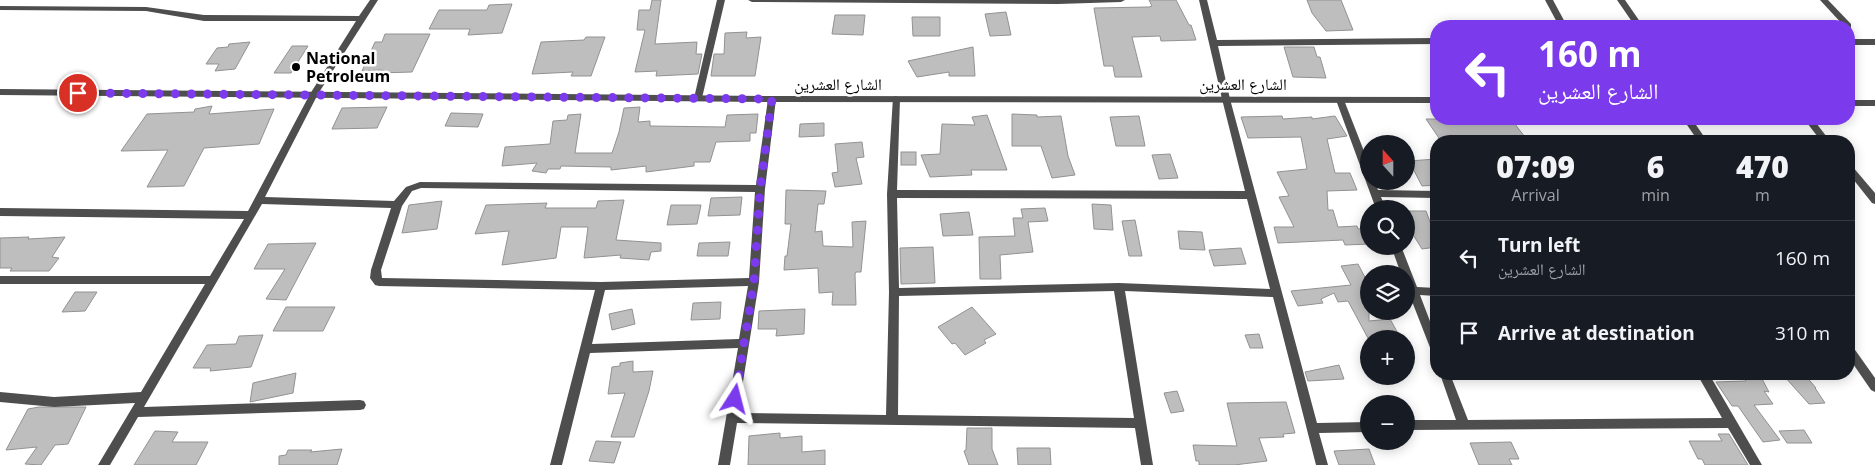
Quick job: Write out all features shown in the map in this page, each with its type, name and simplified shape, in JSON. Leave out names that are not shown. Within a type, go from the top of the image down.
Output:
[{"type":"street","points":[[104,465],[251,215],[314,94],[374,0]]},
{"type":"street","points":[[698,98],[721,0]]},
{"type":"street","points":[[752,0],[1058,2],[1121,0]]},
{"type":"street","points":[[1203,0],[1226,99],[1322,465]]},
{"type":"street","points":[[1549,0],[1560,20]]},
{"type":"street","points":[[1621,0],[1635,20]]},
{"type":"street","points":[[1824,0],[1843,20]]},
{"type":"street","points":[[0,8],[146,9],[204,18],[362,19]]},
{"type":"street","points":[[1855,32],[1864,42]]},
{"type":"street","points":[[1213,43],[1430,41]]},
{"type":"street","points":[[1855,42],[1875,42]]},
{"type":"street","name":"الشارع العشرين","points":[[0,92],[772,99],[1430,100]]},
{"type":"street","points":[[724,465],[754,282],[760,189],[772,99]]},
{"type":"street","points":[[892,420],[894,292],[892,194],[896,99]]},
{"type":"street","points":[[1340,100],[1360,153]]},
{"type":"street","points":[[1855,103],[1875,103]]},
{"type":"street","points":[[1813,125],[1821,135]]},
{"type":"street","points":[[1855,175],[1875,200]]},
{"type":"street","points":[[754,282],[601,286],[379,282],[375,278],[397,205],[409,189],[420,185],[760,189]]},
{"type":"street","points":[[1374,190],[1378,200]]},
{"type":"street","points":[[1375,193],[1430,194]]},
{"type":"street","points":[[892,194],[1251,195]]},
{"type":"street","points":[[258,200],[397,205]]},
{"type":"street","points":[[0,212],[251,215]]},
{"type":"street","points":[[0,280],[213,280]]},
{"type":"street","points":[[556,465],[601,286]]},
{"type":"street","points":[[894,292],[1119,288],[1277,293]]},
{"type":"street","points":[[1119,288],[1147,465]]},
{"type":"street","points":[[1430,292],[1415,291],[1430,333]]},
{"type":"street","points":[[585,349],[744,343]]},
{"type":"street","points":[[1855,359],[1875,387]]},
{"type":"street","points":[[1447,380],[1463,424]]},
{"type":"street","points":[[1706,380],[1756,465]]},
{"type":"street","points":[[0,398],[73,403],[143,397]]},
{"type":"street","points":[[134,412],[360,405]]},
{"type":"street","points":[[732,418],[1140,423]]},
{"type":"street","points":[[1415,425],[1731,423]]},
{"type":"street","points":[[1312,428],[1360,427]]},
{"type":"building","points":[[652,0],[661,0],[655,44],[697,42],[696,54],[702,54],[698,74],[656,76],[657,71],[635,72],[645,30],[637,30],[639,10],[650,10]]},
{"type":"building","points":[[1149,0],[1176,0],[1189,25],[1191,25],[1196,40],[1161,41],[1160,36],[1132,37],[1142,77],[1115,77],[1113,66],[1104,66],[1094,8],[1149,7],[1152,6]]},
{"type":"building","points":[[1307,0],[1341,0],[1353,30],[1326,31],[1312,13]]},
{"type":"building","points":[[512,4],[502,33],[468,35],[470,29],[429,29],[439,10],[487,10],[489,5]]},
{"type":"building","points":[[1006,12],[1011,35],[990,36],[985,14]]},
{"type":"building","points":[[835,15],[865,15],[863,35],[832,34]]},
{"type":"building","points":[[912,17],[940,17],[940,36],[913,36]]},
{"type":"building","points":[[747,32],[746,38],[761,37],[755,76],[711,76],[714,54],[724,54],[725,33]]},
{"type":"building","points":[[385,34],[430,34],[412,72],[380,73],[382,70],[362,71],[375,42],[382,42]]},
{"type":"building","points":[[586,37],[605,37],[591,76],[571,76],[573,72],[532,74],[541,42],[584,40]]},
{"type":"building","points":[[250,42],[235,69],[215,71],[219,64],[206,64],[217,48],[228,47],[229,44]]},
{"type":"building","points":[[292,46],[308,46],[291,73],[274,73]]},
{"type":"building","points":[[973,47],[975,76],[949,76],[949,72],[917,77],[908,61]]},
{"type":"building","points":[[1284,47],[1314,47],[1317,57],[1320,57],[1326,78],[1293,77]]},
{"type":"building","points":[[212,106],[209,114],[274,109],[259,144],[204,148],[184,186],[147,187],[168,150],[121,151],[147,114],[194,112],[195,109]]},
{"type":"building","points":[[387,107],[377,128],[332,129],[342,108]]},
{"type":"building","points":[[640,107],[638,122],[650,121],[650,126],[725,127],[727,115],[758,114],[756,133],[750,133],[750,141],[716,142],[710,162],[694,162],[694,166],[646,172],[646,166],[611,170],[611,167],[561,166],[560,169],[548,169],[546,173],[532,171],[537,163],[502,166],[505,147],[550,144],[553,121],[567,120],[568,115],[581,114],[575,153],[612,153],[624,108]]},
{"type":"building","points":[[451,113],[483,114],[478,127],[445,126]]},
{"type":"building","points":[[1012,114],[1037,115],[1037,117],[1061,116],[1068,156],[1075,175],[1052,178],[1041,146],[1012,146]]},
{"type":"building","points":[[987,115],[1007,170],[971,170],[972,175],[930,177],[921,155],[940,154],[942,124],[975,125],[972,117]]},
{"type":"building","points":[[1139,116],[1145,146],[1116,146],[1110,117]]},
{"type":"building","points":[[1282,116],[1283,119],[1312,117],[1312,119],[1335,116],[1347,136],[1327,139],[1335,173],[1350,173],[1357,190],[1327,191],[1328,210],[1333,210],[1338,227],[1357,226],[1358,229],[1360,229],[1360,244],[1345,245],[1343,240],[1278,243],[1274,227],[1294,227],[1279,197],[1289,196],[1277,172],[1307,169],[1301,137],[1248,138],[1241,117]]},
{"type":"building","points":[[824,123],[824,136],[799,137],[800,124]]},
{"type":"building","points":[[1430,125],[1516,125],[1523,135],[1437,135]]},
{"type":"building","points":[[862,142],[864,157],[856,158],[862,184],[835,187],[832,173],[838,172],[835,144]]},
{"type":"building","points":[[901,152],[916,152],[916,165],[901,165]]},
{"type":"building","points":[[1170,154],[1178,178],[1159,179],[1152,155]]},
{"type":"building","points":[[1430,159],[1430,185],[1422,186],[1415,173],[1415,161]]},
{"type":"building","points":[[786,190],[826,191],[824,204],[818,204],[815,232],[822,231],[823,246],[853,247],[852,222],[866,221],[861,272],[856,272],[855,274],[856,305],[832,305],[833,292],[819,293],[818,268],[784,270],[791,224],[785,224]]},
{"type":"building","points":[[742,197],[740,215],[708,216],[711,198]]},
{"type":"building","points":[[624,200],[616,240],[661,243],[661,251],[651,252],[649,260],[620,258],[621,255],[584,258],[588,227],[561,227],[556,258],[502,265],[509,231],[475,234],[486,205],[547,203],[545,208],[596,208],[598,201]]},
{"type":"building","points":[[442,201],[437,229],[402,233],[409,205]]},
{"type":"building","points":[[1092,204],[1111,205],[1113,230],[1094,229]]},
{"type":"building","points":[[671,205],[701,205],[697,224],[667,225]]},
{"type":"building","points":[[1045,208],[1048,221],[1028,222],[1033,252],[1000,255],[1001,279],[980,279],[979,237],[1015,236],[1013,218],[1023,218],[1021,209]]},
{"type":"building","points":[[1415,211],[1426,211],[1430,222],[1430,248],[1422,249],[1415,238]]},
{"type":"building","points":[[969,212],[973,235],[943,236],[940,214]]},
{"type":"building","points":[[1135,220],[1142,256],[1129,256],[1122,221]]},
{"type":"building","points":[[1178,231],[1202,232],[1205,250],[1180,249]]},
{"type":"building","points":[[29,237],[28,239],[65,237],[52,257],[59,258],[49,271],[10,271],[12,268],[0,268],[0,238]]},
{"type":"building","points":[[730,242],[728,256],[697,256],[699,243]]},
{"type":"building","points":[[316,243],[286,300],[266,299],[285,269],[254,269],[268,244]]},
{"type":"building","points":[[933,247],[935,283],[901,284],[900,248]]},
{"type":"building","points":[[1241,248],[1246,264],[1214,266],[1209,250]]},
{"type":"building","points":[[1358,264],[1360,268],[1360,320],[1391,320],[1396,330],[1364,330],[1348,301],[1338,302],[1334,293],[1321,299],[1323,303],[1298,306],[1291,291],[1351,285],[1341,266]]},
{"type":"building","points":[[75,292],[97,292],[85,311],[62,312]]},
{"type":"building","points":[[721,302],[720,319],[691,320],[693,303]]},
{"type":"building","points":[[286,307],[335,307],[323,331],[273,331]]},
{"type":"building","points":[[972,307],[996,334],[984,340],[986,343],[965,355],[955,343],[952,344],[938,327]]},
{"type":"building","points":[[632,309],[635,324],[612,330],[609,314]]},
{"type":"building","points":[[805,309],[804,334],[776,336],[777,329],[758,329],[759,311]]},
{"type":"building","points":[[1259,334],[1263,348],[1250,348],[1245,335]]},
{"type":"building","points":[[263,335],[251,367],[210,371],[211,368],[193,368],[207,345],[236,344],[239,336]]},
{"type":"building","points":[[633,361],[633,372],[653,371],[649,391],[634,437],[611,437],[625,393],[608,394],[612,367],[620,366],[620,363]]},
{"type":"building","points":[[1339,365],[1344,379],[1308,381],[1305,372]]},
{"type":"building","points":[[296,373],[293,393],[250,402],[253,383]]},
{"type":"building","points":[[1763,380],[1769,392],[1764,391],[1773,404],[1754,405],[1780,440],[1763,442],[1738,406],[1732,406],[1716,382]]},
{"type":"building","points":[[1788,380],[1809,380],[1825,403],[1809,404]]},
{"type":"building","points":[[1177,391],[1184,411],[1171,413],[1164,393]]},
{"type":"building","points":[[1286,402],[1295,433],[1283,434],[1284,437],[1259,438],[1267,461],[1234,465],[1199,465],[1199,461],[1196,461],[1193,445],[1237,446],[1227,403]]},
{"type":"building","points":[[39,407],[86,407],[68,444],[55,445],[41,465],[25,464],[37,447],[6,450],[28,409]]},
{"type":"building","points":[[967,428],[992,428],[992,449],[998,465],[969,465],[964,451],[966,450]]},
{"type":"building","points":[[1804,430],[1812,443],[1787,443],[1779,431]]},
{"type":"building","points":[[155,431],[178,432],[172,442],[208,442],[196,465],[134,465]]},
{"type":"building","points":[[780,433],[780,438],[802,436],[802,452],[825,450],[825,465],[748,465],[749,436]]},
{"type":"building","points":[[1718,434],[1729,434],[1748,465],[1705,465],[1702,459],[1698,459],[1689,441],[1722,441]]},
{"type":"building","points":[[596,441],[621,442],[614,463],[589,461]]},
{"type":"building","points":[[1511,442],[1519,459],[1509,459],[1512,465],[1479,465],[1470,443]]},
{"type":"building","points":[[1017,448],[1050,448],[1051,465],[1018,465]]},
{"type":"building","points":[[342,449],[337,465],[279,465],[279,456],[286,455],[288,450],[312,450],[310,452]]},
{"type":"building","points":[[1369,450],[1375,465],[1339,465],[1334,451]]},
{"type":"place","name":"National Petroleum","points":[[296,67]]},
{"type":"route","points":[[78,93],[772,99],[760,189],[754,282],[735,399]]}]
